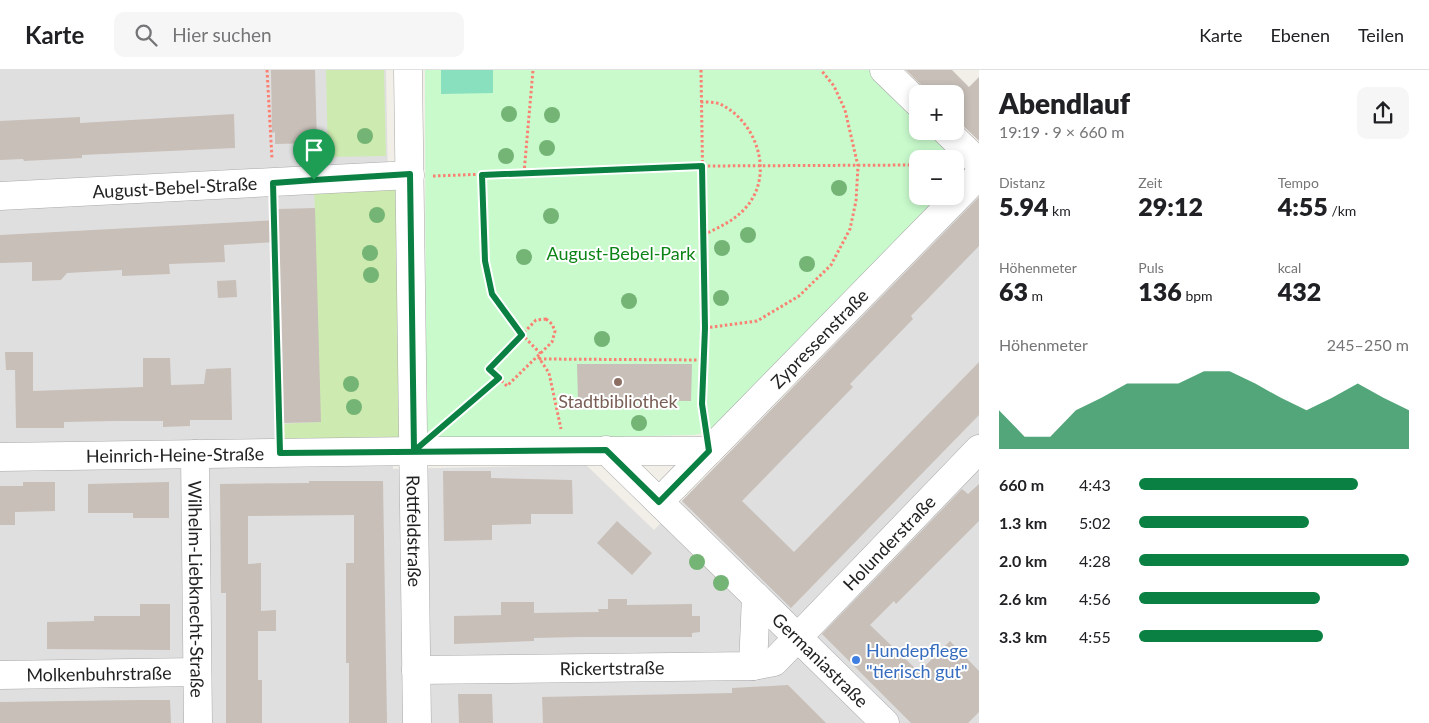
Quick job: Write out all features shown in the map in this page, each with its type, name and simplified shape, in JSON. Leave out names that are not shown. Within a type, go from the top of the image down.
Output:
[{"type":"street","name":"Rottfeldstraße","points":[[408,70],[417,723]]},
{"type":"street","points":[[884,70],[909,94]]},
{"type":"street","points":[[955,140],[979,163]]},
{"type":"street","name":"August-Bebel-Straße","points":[[0,196],[273,183],[410,174]]},
{"type":"street","name":"Zypressenstraße","points":[[659,502],[979,175]]},
{"type":"street","name":"Holunderstraße","points":[[796,636],[979,449]]},
{"type":"street","name":"Germaniastraße","points":[[606,450],[885,723]]},
{"type":"street","name":"Heinrich-Heine-Straße","points":[[0,457],[414,451],[709,451]]},
{"type":"street","name":"Wilhelm-Liebknecht-Straße","points":[[195,454],[198,723]]},
{"type":"street","name":"Germaniastraße","points":[[753,666],[756,597]]},
{"type":"street","name":"Rickertstraße","points":[[416,670],[753,666],[774,662],[796,636]]},
{"type":"street","name":"Molkenbuhrstraße","points":[[0,675],[197,672]]},
{"type":"path","points":[[267,70],[273,183],[280,453]]},
{"type":"path","points":[[524,173],[533,70]]},
{"type":"path","points":[[701,70],[705,328],[702,404],[709,451]]},
{"type":"path","points":[[705,328],[757,321],[799,296],[831,265],[850,229],[856,201],[858,166],[845,110],[834,86],[820,70]]},
{"type":"path","points":[[701,102],[719,104],[740,118],[756,140],[761,166],[758,184],[748,204],[728,223],[703,235]]},
{"type":"path","points":[[440,176],[702,166],[909,165]]},
{"type":"path","points":[[482,175],[485,261],[492,294],[522,335],[540,352]]},
{"type":"path","points":[[546,319],[552,324],[555,331],[552,342],[540,352],[507,386],[489,369],[536,320],[546,319]]},
{"type":"path","points":[[540,352],[539,358],[548,373],[561,429],[561,450]]},
{"type":"path","points":[[539,358],[704,360]]},
{"type":"path","points":[[414,451],[499,378]]},
{"type":"shaded area","points":[[0,70],[386,70],[393,469],[586,465],[654,530],[979,195],[979,723],[0,723]]},
{"type":"green space","points":[[326,70],[384,70],[386,156],[328,157]]},
{"type":"green space","name":"August-Bebel-Park","points":[[425,70],[874,70],[909,105],[909,140],[945,140],[955,150],[909,150],[909,205],[936,205],[713,432],[693,435],[441,441],[426,430]]},
{"type":"green space","points":[[441,70],[493,70],[493,93],[441,94]]},
{"type":"green space","points":[[410,175],[414,451],[280,453],[279,424],[320,422],[314,180]]},
{"type":"building","points":[[271,70],[315,70],[317,143],[275,144],[275,132],[272,133]]},
{"type":"building","points":[[906,70],[952,70],[969,87],[979,77],[979,141],[964,127],[964,85],[921,85]]},
{"type":"building","points":[[234,114],[235,148],[82,155],[82,158],[24,161],[23,159],[0,160],[0,121],[80,117],[80,123]]},
{"type":"building","points":[[979,197],[979,246],[911,316],[913,319],[850,384],[853,387],[742,501],[794,552],[979,362],[979,415],[791,608],[682,501]]},
{"type":"building","points":[[315,208],[321,422],[282,423],[277,242],[224,245],[225,262],[169,264],[170,274],[122,276],[122,270],[67,273],[61,280],[32,281],[32,262],[0,263],[0,235],[277,220],[277,209]]},
{"type":"building","points":[[236,280],[237,297],[218,298],[217,281]]},
{"type":"building","points":[[5,352],[33,352],[33,391],[143,387],[143,358],[170,358],[171,385],[204,384],[206,369],[231,368],[232,420],[190,420],[190,426],[163,427],[163,421],[114,421],[64,422],[64,428],[16,428],[15,370],[6,370]]},
{"type":"building","name":"Stadtbibliothek","points":[[577,364],[692,364],[691,401],[578,400]]},
{"type":"building","points":[[443,471],[491,471],[491,478],[572,480],[573,514],[531,514],[531,524],[492,525],[492,540],[444,541]]},
{"type":"building","points":[[309,481],[383,481],[387,723],[349,723],[349,663],[346,663],[346,563],[354,563],[354,515],[248,516],[248,564],[261,563],[261,611],[276,610],[276,631],[258,631],[258,680],[262,680],[262,723],[226,723],[226,593],[221,593],[220,484],[309,483]]},
{"type":"building","points":[[23,482],[55,482],[55,511],[15,512],[15,525],[0,525],[0,486],[23,486]]},
{"type":"building","points":[[169,482],[169,518],[133,518],[133,513],[88,513],[88,484]]},
{"type":"building","points":[[979,484],[979,521],[896,604],[894,601],[870,625],[919,672],[950,641],[979,671],[979,712],[968,723],[911,723],[822,634],[962,489],[968,494]]},
{"type":"building","points":[[617,521],[652,553],[632,575],[597,543]]},
{"type":"building","points":[[608,599],[627,599],[627,605],[692,604],[692,616],[700,616],[700,632],[692,633],[692,637],[534,638],[534,641],[454,644],[454,616],[501,615],[501,602],[534,602],[534,613],[599,612],[598,609],[608,609]]},
{"type":"building","points":[[140,604],[170,604],[170,650],[47,649],[47,622],[94,621],[94,616],[140,616]]},
{"type":"building","points":[[788,685],[826,723],[543,723],[542,697],[732,693],[732,688]]},
{"type":"building","points":[[458,694],[492,694],[493,723],[459,723]]},
{"type":"building","points":[[170,700],[171,723],[0,723],[0,702]]},
{"type":"place","name":"Stadtbibliothek","points":[[618,382]]},
{"type":"place","name":"Hundepflege \"tierisch gut\"","points":[[856,660]]},
{"type":"route","points":[[702,166],[705,328],[702,404],[709,451],[659,502],[606,450],[280,453],[273,183],[314,180],[410,174],[414,451],[499,378],[489,369],[522,335],[492,294],[485,261],[482,175],[702,166]]}]
